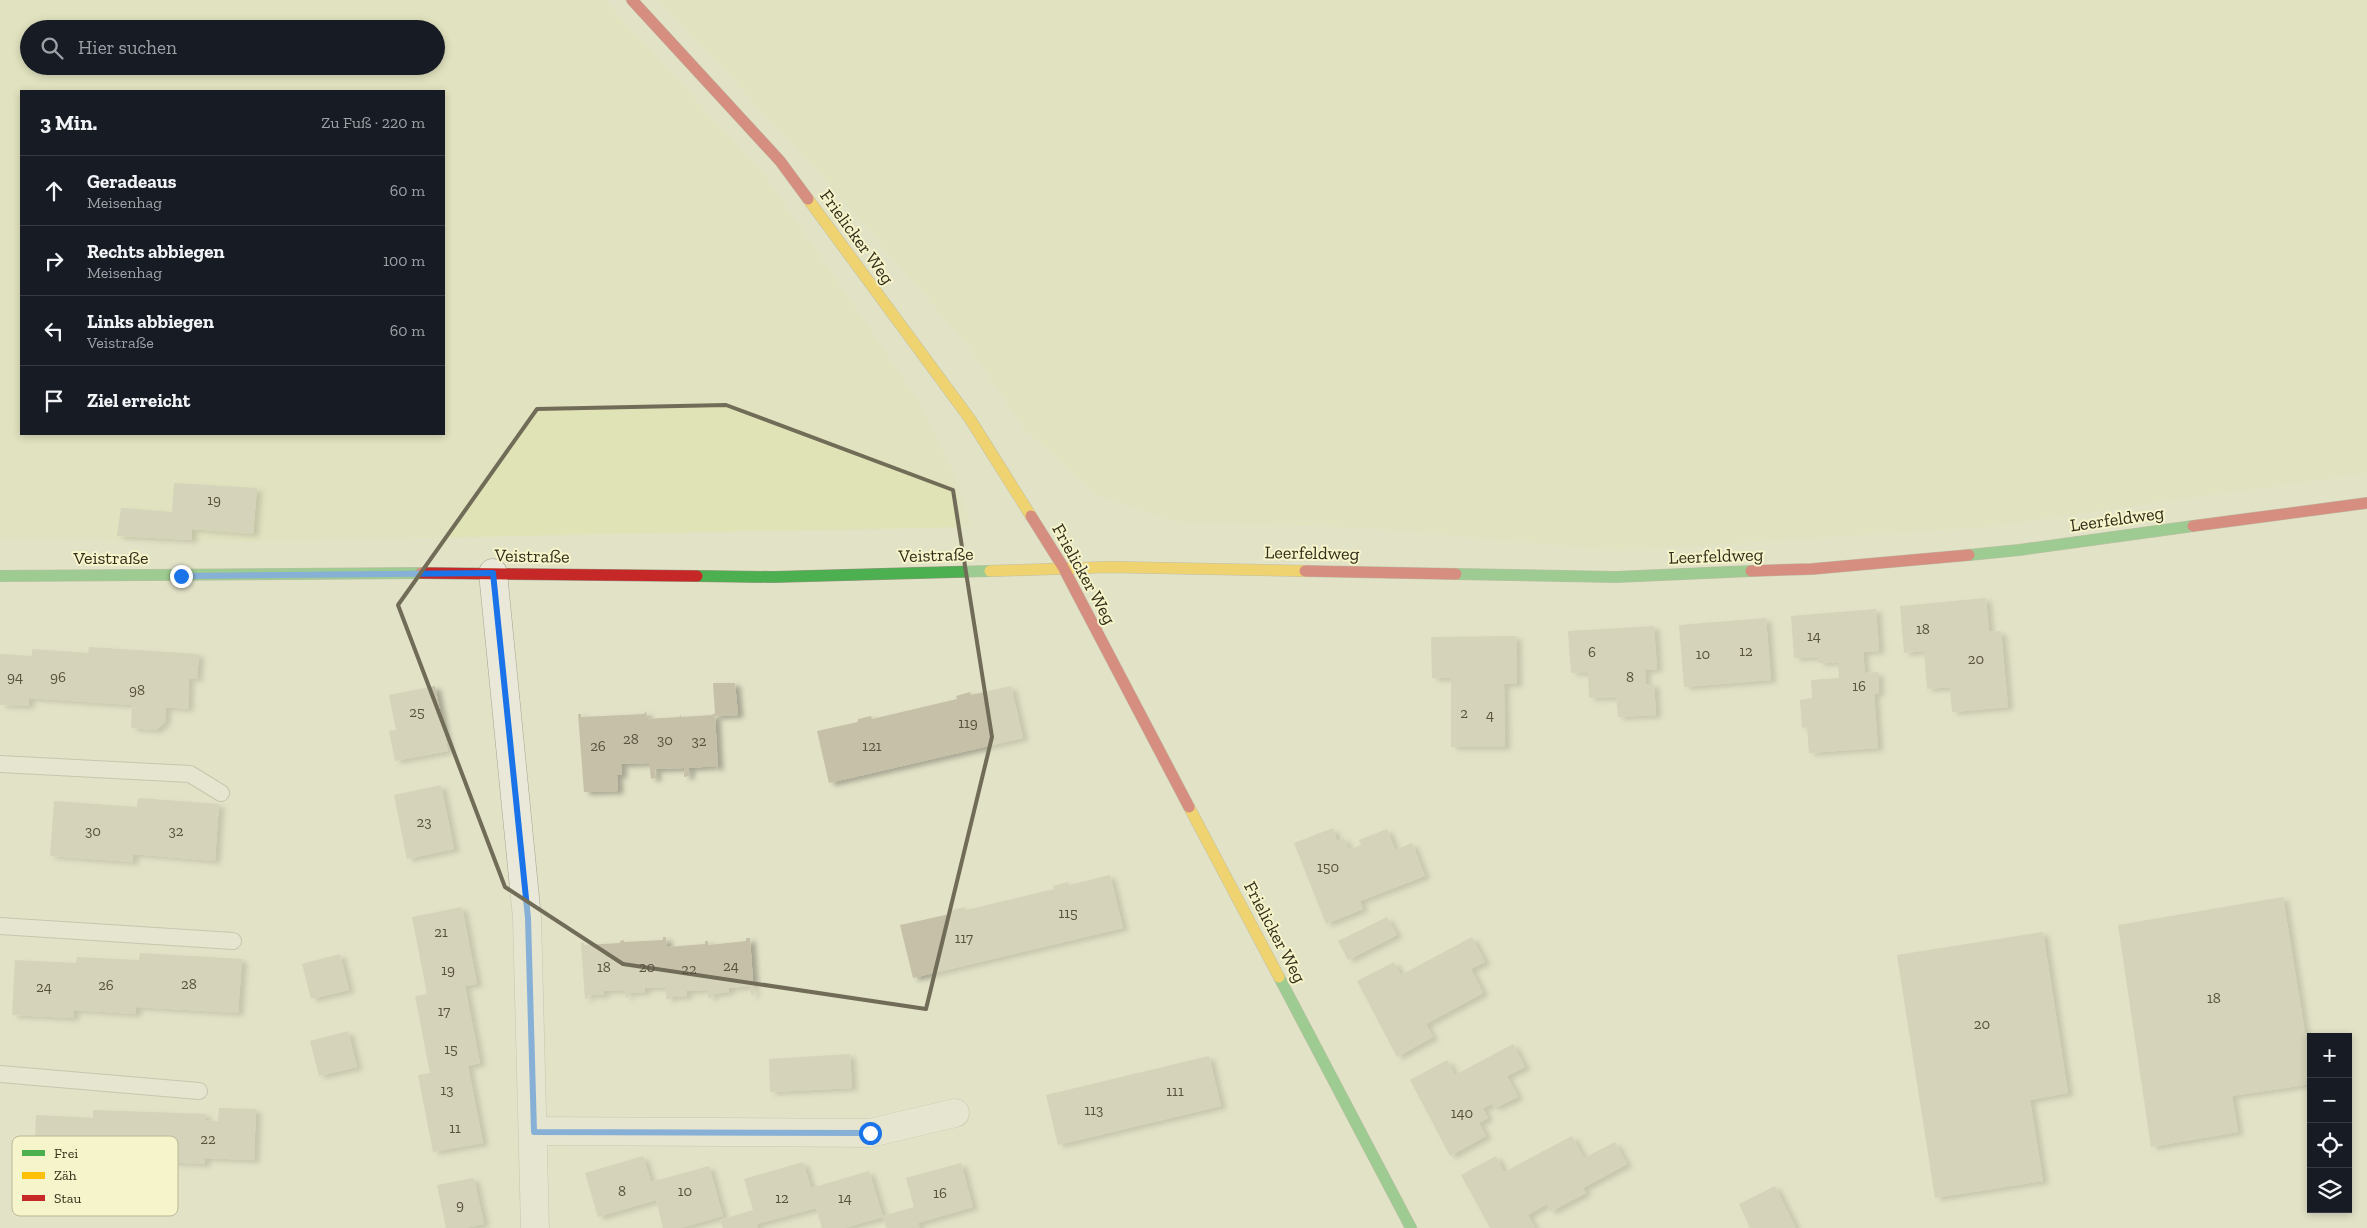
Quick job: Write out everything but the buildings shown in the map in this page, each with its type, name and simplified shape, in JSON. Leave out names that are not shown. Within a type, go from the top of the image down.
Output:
[{"type":"street","name":"Frielicker Weg","points":[[632,0],[780,162],[970,419],[1062,567],[1411,1228]]},
{"type":"street","name":"Leerfeldweg","points":[[1062,567],[1616,577],[1812,569],[2019,550],[2367,502]]},
{"type":"street","name":"Veistraße","points":[[0,576],[493,573],[773,577],[1062,567]]},
{"type":"street","points":[[493,573],[528,918],[535,1228]]},
{"type":"street","points":[[534,1132],[870,1133],[955,1113]]},
{"type":"lane","points":[[0,764],[190,774],[221,793]]},
{"type":"lane","points":[[0,926],[233,941]]},
{"type":"lane","points":[[0,1074],[199,1091]]},
{"type":"highlighted area","points":[[726,405],[953,490],[992,737],[926,1009],[623,964],[505,887],[398,605],[537,409]]},
{"type":"green space","points":[[0,0],[605,0],[768,179],[919,402],[952,470],[971,527],[264,541],[0,539]]},
{"type":"green space","points":[[658,0],[2367,0],[2367,473],[1986,527],[1617,551],[1370,528],[1175,522],[1095,494],[1023,428],[966,343],[804,156]]},
{"type":"traffic: fast","points":[[1969,555],[2193,526]]},
{"type":"traffic: fast","points":[[697,576],[773,577],[990,571]]},
{"type":"traffic: fast","points":[[1456,574],[1616,577],[1751,571]]},
{"type":"traffic: fast","points":[[0,576],[421,573]]},
{"type":"traffic: fast","points":[[1279,977],[1411,1228]]},
{"type":"traffic: slow","points":[[808,199],[970,419],[1031,516]]},
{"type":"traffic: slow","points":[[990,571],[1110,567],[1305,571]]},
{"type":"traffic: slow","points":[[1189,807],[1279,977]]},
{"type":"traffic: jam","points":[[632,0],[780,161],[808,199]]},
{"type":"traffic: jam","points":[[2193,526],[2367,503]]},
{"type":"traffic: jam","points":[[1031,516],[1063,567],[1189,807]]},
{"type":"traffic: jam","points":[[1751,571],[1812,569],[1969,555]]},
{"type":"traffic: jam","points":[[1305,571],[1456,574]]},
{"type":"traffic: jam","points":[[421,573],[697,576]]},
{"type":"route","points":[[181,576],[493,573],[528,918],[534,1132],[870,1133]]}]
